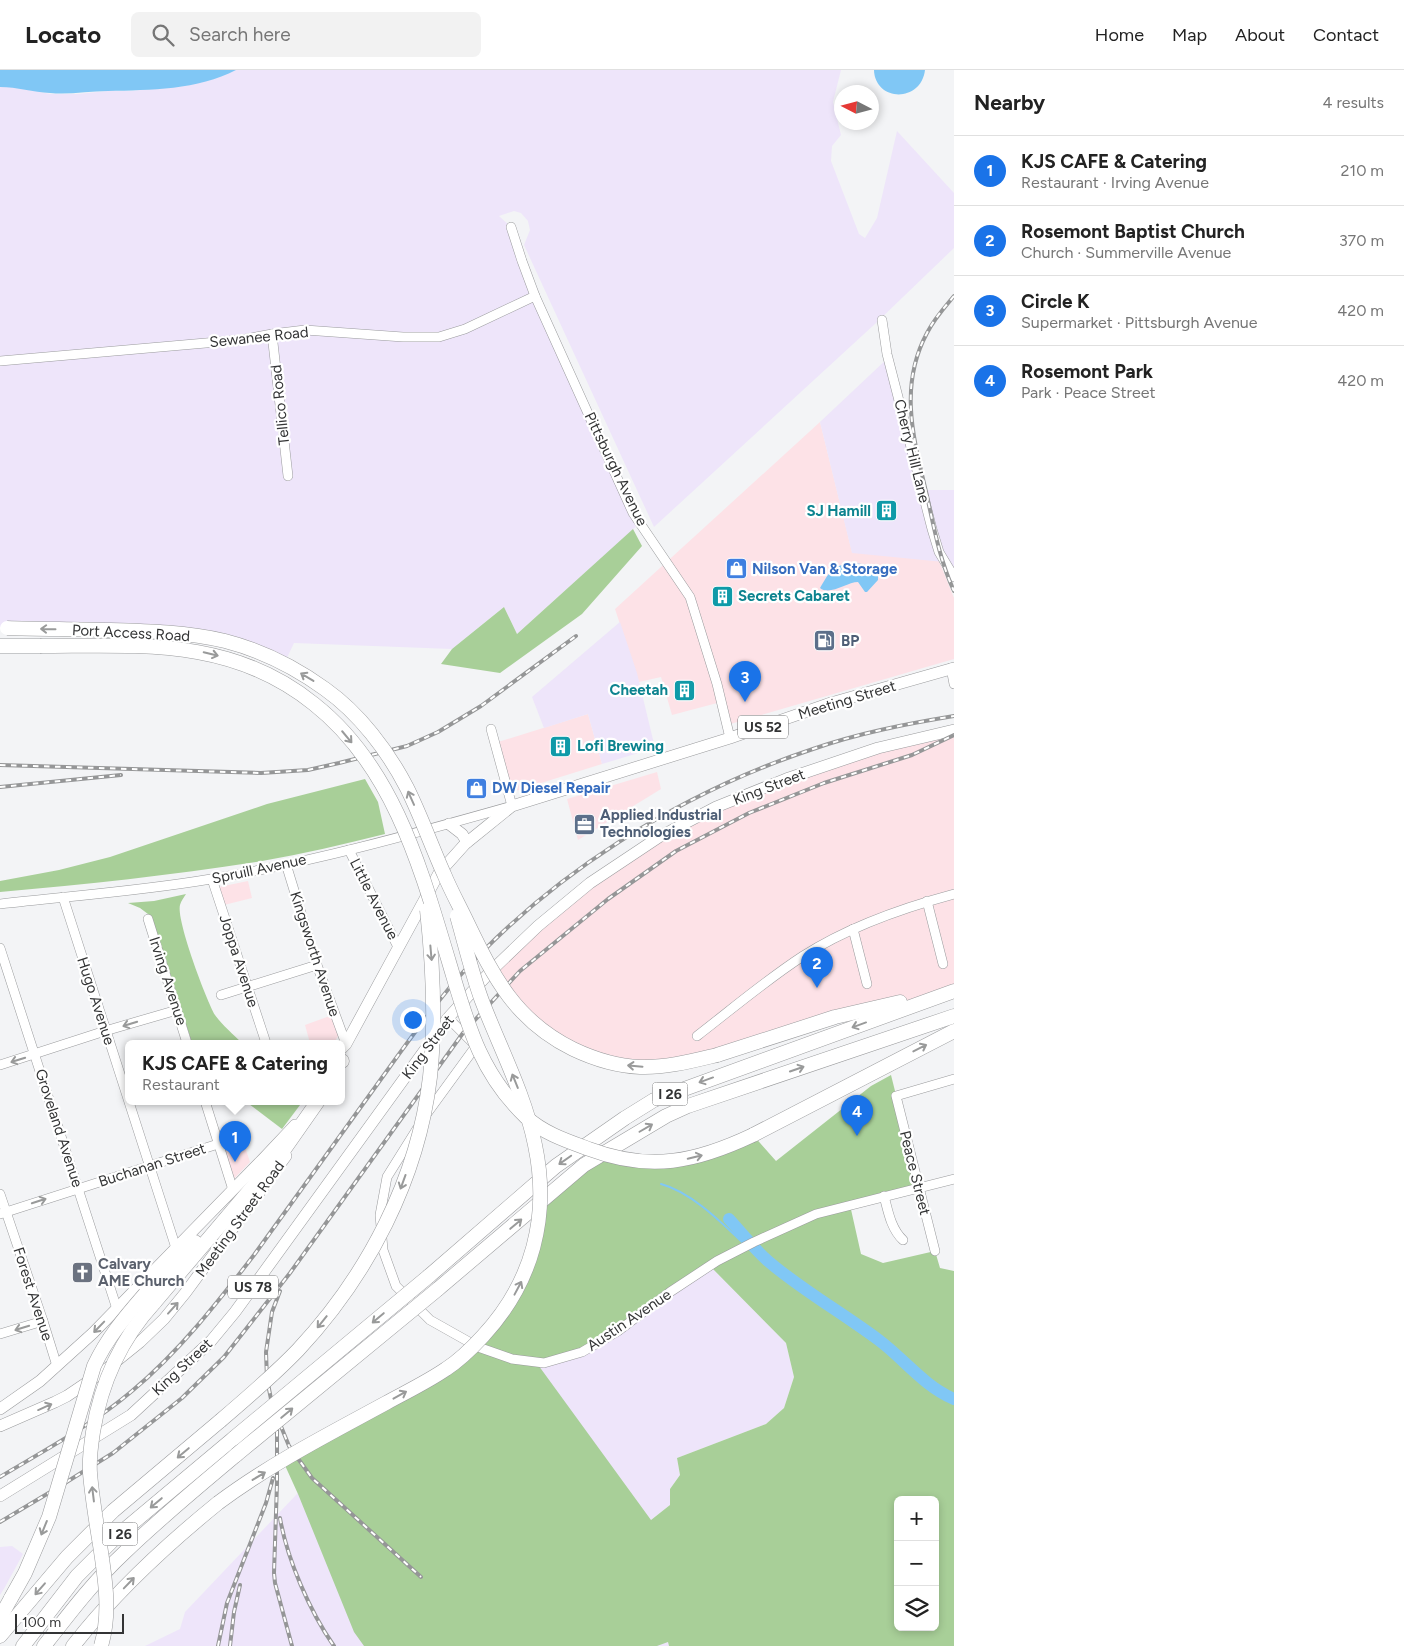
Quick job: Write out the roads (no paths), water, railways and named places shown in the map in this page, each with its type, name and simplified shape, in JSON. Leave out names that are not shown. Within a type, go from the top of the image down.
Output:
[{"type":"highway","name":"Port Access Road","points":[[0,628],[174,632],[226,641],[254,651],[292,669],[326,690],[343,704],[389,757],[407,790],[444,875]]},
{"type":"highway","name":"Port Access Road","points":[[0,646],[151,646],[178,648],[219,656],[274,677],[313,703],[335,722],[378,776],[396,809],[420,870]]},
{"type":"highway","points":[[420,870],[468,1026],[479,1053],[494,1079],[528,1118],[541,1128],[574,1144],[614,1158],[653,1162],[693,1158],[724,1149],[954,1031]]},
{"type":"highway","points":[[0,1636],[67,1557],[113,1511],[220,1421],[284,1364],[324,1321],[366,1260],[384,1226],[402,1185],[421,1125],[426,1099],[432,1050],[432,969],[426,906],[420,870]]},
{"type":"highway","points":[[444,875],[500,985],[523,1014],[552,1037],[582,1053],[621,1065],[660,1067],[687,1063],[835,1017],[954,990]]},
{"type":"highway","points":[[73,1646],[115,1597],[136,1576],[176,1537],[218,1503],[282,1461],[448,1368],[473,1347],[498,1321],[524,1277],[536,1236],[540,1211],[541,1190],[535,1142],[520,1092],[481,998],[444,875]]},
{"type":"highway","name":"I 26","points":[[23,1646],[78,1576],[117,1536],[429,1276],[556,1166],[654,1100],[954,990]]},
{"type":"highway","name":"I 26","points":[[44,1646],[81,1598],[123,1554],[172,1509],[584,1165],[666,1116],[688,1106],[954,1016]]},
{"type":"highway","points":[[101,1646],[107,1614],[106,1587],[90,1472],[90,1451],[99,1402],[116,1356],[138,1322],[149,1298],[286,1141],[308,1105]]},
{"type":"highway","points":[[0,1618],[25,1573],[49,1516],[94,1366],[108,1338],[149,1298],[283,1151],[317,1105]]},
{"type":"main road","name":"Meeting Street","points":[[512,806],[730,738],[831,703],[952,668]]},
{"type":"main road","name":"King Street","points":[[0,1496],[131,1415],[211,1340],[235,1312],[448,1018],[491,971],[538,926],[590,883],[659,837],[716,807],[786,779],[878,748],[954,730]]},
{"type":"main road","name":"US 52","points":[[345,1043],[439,873],[467,842],[512,806]]},
{"type":"main road","points":[[449,824],[462,834],[467,842]]},
{"type":"main road","name":"Meeting Street Road","points":[[0,1409],[57,1366],[94,1333],[286,1136],[308,1105]]},
{"type":"main road","name":"Meeting Street Road","points":[[0,1426],[67,1396],[104,1371],[140,1342],[164,1319],[296,1143],[318,1105]]},
{"type":"street","name":"Pittsburgh Avenue","points":[[512,227],[522,261],[536,296],[634,513],[690,597],[717,684],[730,738]]},
{"type":"street","name":"Sewanee Road","points":[[0,361],[240,340],[305,330],[403,337],[439,337],[465,329],[536,296]]},
{"type":"street","name":"Cherry Hill Lane","points":[[882,320],[887,354],[932,529],[939,552],[954,577]]},
{"type":"street","name":"Tellico Road","points":[[272,334],[288,476]]},
{"type":"street","points":[[952,668],[954,684]]},
{"type":"street","points":[[491,729],[512,806]]},
{"type":"street","name":"Spruill Avenue","points":[[0,904],[212,879],[349,850],[512,806]]},
{"type":"street","name":"Little Avenue","points":[[349,850],[398,947]]},
{"type":"street","name":"Kingsworth Avenue","points":[[286,864],[341,1040]]},
{"type":"street","name":"Joppa Avenue","points":[[212,879],[265,1040]]},
{"type":"street","points":[[697,1036],[804,955],[853,929],[927,901],[954,894]]},
{"type":"street","name":"Hugo Avenue","points":[[63,897],[125,1094]]},
{"type":"street","points":[[927,901],[944,964]]},
{"type":"street","name":"Irving Avenue","points":[[148,919],[186,1040]]},
{"type":"street","points":[[853,929],[867,984]]},
{"type":"street","name":"Groveland Avenue","points":[[0,948],[36,1054],[117,1309]]},
{"type":"street","points":[[221,995],[317,965]]},
{"type":"street","points":[[0,1065],[177,1010]]},
{"type":"street","name":"Austin Avenue","points":[[448,1018],[476,1046],[417,1128],[387,1177],[380,1215],[383,1250],[396,1286],[430,1320],[478,1347],[512,1359],[544,1363],[582,1352],[618,1331],[670,1292],[749,1244],[816,1214],[954,1179]]},
{"type":"street","name":"Peace Street","points":[[935,1251],[896,1096],[954,1079]]},
{"type":"street","name":"Hugo Avenue","points":[[129,1105],[176,1248]]},
{"type":"street","points":[[206,1105],[233,1190]]},
{"type":"street","name":"Buchanan Street","points":[[3,1213],[218,1144]]},
{"type":"street","name":"Forest Avenue","points":[[0,1194],[3,1213],[43,1321],[57,1366]]},
{"type":"street","points":[[884,1196],[892,1223],[898,1236],[903,1240]]},
{"type":"street","points":[[0,1334],[43,1321]]},
{"type":"water","points":[[0,70],[236,70],[206,82],[174,88],[64,94],[0,87]]},
{"type":"water","points":[[874,70],[925,70],[922,81],[915,88],[907,93],[898,94],[890,93],[882,88],[876,81]]},
{"type":"water","points":[[849,563],[872,567],[878,575],[878,580],[867,592],[858,582],[834,590],[820,588],[831,571],[838,566]]},
{"type":"waterway","points":[[661,1184],[694,1201],[715,1217],[743,1243]]},
{"type":"waterway","points":[[729,1219],[758,1251],[781,1272],[880,1341],[924,1380],[943,1394],[954,1399]]},
{"type":"waterway","points":[[749,1248],[805,1294],[925,1378]]},
{"type":"railway","points":[[954,296],[936,318],[918,353],[913,373],[911,394],[911,414],[917,454],[938,544],[954,591]]},
{"type":"railway","points":[[0,765],[261,773],[308,770],[407,746],[438,732],[481,706],[576,636]]},
{"type":"railway","points":[[0,1477],[101,1415],[149,1376],[182,1343],[212,1309],[254,1255],[445,993],[493,942],[532,906],[575,872],[620,842],[666,814],[714,789],[763,767],[830,743],[918,722],[954,716]]},
{"type":"railway","points":[[0,1522],[113,1453],[182,1398],[224,1357],[290,1273],[463,1033],[520,971],[608,899],[676,851],[749,813],[824,783],[912,755],[954,735]]},
{"type":"railway","points":[[0,787],[121,775]]},
{"type":"railway","points":[[280,1291],[272,1312],[266,1352],[267,1379],[277,1429],[274,1573],[292,1646]]},
{"type":"railway","points":[[280,1424],[289,1446],[312,1478],[421,1577]]},
{"type":"railway","points":[[218,1646],[227,1603],[266,1503],[273,1478]]},
{"type":"railway","points":[[280,1518],[288,1551],[301,1585],[316,1617],[334,1646]]},
{"type":"railway","points":[[230,1646],[234,1612],[240,1585]]},
{"type":"place","name":"SJ Hamill","points":[[887,511]]},
{"type":"place","name":"Nilson Van & Storage","points":[[736,569]]},
{"type":"place","name":"Secrets Cabaret","points":[[722,596]]},
{"type":"place","name":"BP","points":[[825,641]]},
{"type":"place","name":"Cheetah","points":[[684,690]]},
{"type":"place","name":"Circle K","points":[[745,702]]},
{"type":"place","name":"Lofi Brewing","points":[[561,746]]},
{"type":"place","name":"DW Diesel Repair","points":[[476,788]]},
{"type":"place","name":"Applied Industrial Technologies","points":[[584,824]]},
{"type":"place","name":"Rosemont Baptist Church","points":[[817,988]]},
{"type":"place","name":"Rosemont Park","points":[[857,1136]]},
{"type":"place","name":"KJS CAFE & Catering","points":[[235,1162]]},
{"type":"place","name":"Calvary AME Church","points":[[82,1273]]}]
